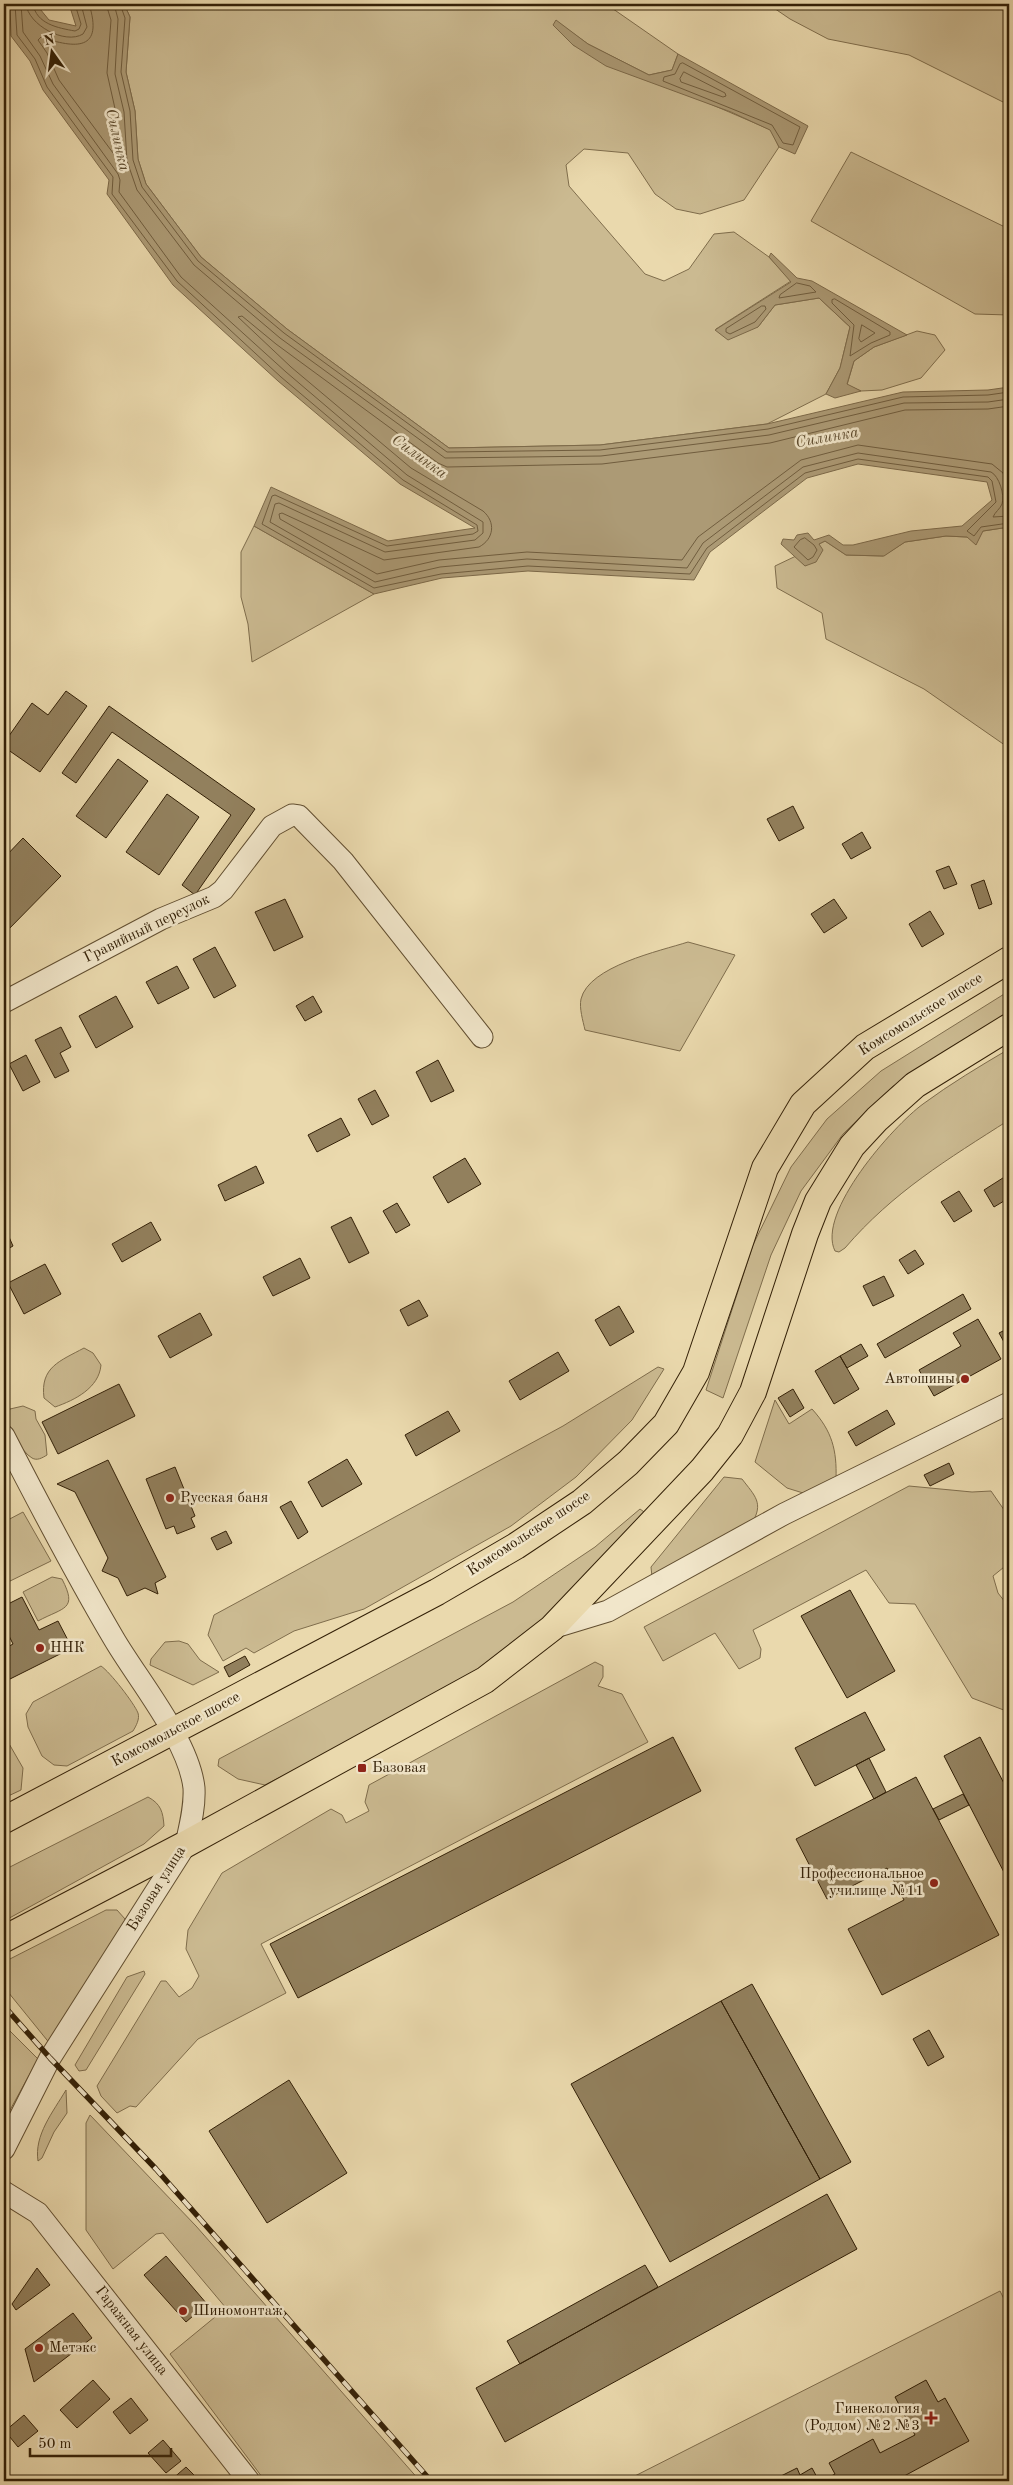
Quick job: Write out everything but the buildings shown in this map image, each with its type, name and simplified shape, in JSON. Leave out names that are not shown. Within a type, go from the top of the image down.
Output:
[{"type":"main road","name":"Комсомольское шоссе","points":[[4,1820],[437,1592],[508,1551],[582,1502],[628,1463],[666,1424],[696,1372],[765,1168],[803,1104],[865,1047],[1009,960]]},
{"type":"main road","points":[[4,1939],[186,1844],[485,1680],[552,1628],[702,1470],[730,1435],[753,1392],[805,1234],[818,1201],[852,1146],[877,1119],[915,1085],[1009,1027]]},
{"type":"street","name":"Гравийный переулок","points":[[4,1002],[161,919],[214,897],[223,890],[272,826],[292,814],[299,816],[343,861],[482,1037]]},
{"type":"street","points":[[552,1628],[608,1611],[784,1514],[1009,1403]]},
{"type":"street","name":"Базовая улица","points":[[4,1436],[97,1610],[173,1732],[186,1761],[194,1788],[192,1815],[186,1844],[50,2058],[4,2149]]},
{"type":"street","name":"Гаражная улица","points":[[4,2192],[38,2212],[249,2481]]},
{"type":"shaded area","points":[[124,4],[606,4],[678,54],[672,70],[649,75],[588,44],[556,21],[554,25],[573,45],[771,130],[779,147],[744,200],[700,214],[676,209],[655,194],[628,153],[584,149],[566,165],[569,186],[645,274],[664,281],[689,269],[714,234],[734,232],[769,257],[791,281],[716,329],[758,327],[775,305],[819,298],[850,327],[840,368],[826,394],[767,424],[600,445],[449,448],[287,329],[201,257],[146,184],[138,159],[135,111],[126,72],[130,17]]},
{"type":"shaded area","points":[[768,4],[1009,4],[1009,105],[909,55],[828,39],[790,19]]},
{"type":"shaded area","points":[[851,152],[1009,229],[1009,315],[975,314],[811,221]]},
{"type":"shaded area","points":[[917,331],[935,335],[945,350],[921,378],[882,390],[861,391],[847,385],[854,361],[874,347]]},
{"type":"shaded area","points":[[254,526],[374,594],[252,662],[248,624],[241,597],[241,552]]},
{"type":"shaded area","points":[[1009,527],[1009,748],[924,689],[826,639],[822,613],[777,588],[775,566],[796,556],[805,566],[819,544],[825,541],[846,555],[883,556],[905,542],[946,536],[967,537],[983,531]]},
{"type":"shaded area","points":[[688,942],[735,955],[680,1051],[585,1030],[581,999],[587,987],[597,977],[627,961]]},
{"type":"shaded area","points":[[1009,991],[1009,1014],[892,1087],[843,1134],[801,1191],[771,1255],[723,1398],[706,1390],[753,1245],[791,1167],[827,1119],[881,1071]]},
{"type":"shaded area","points":[[1009,1049],[1009,1120],[902,1193],[863,1228],[845,1248],[839,1252],[835,1251],[832,1235],[837,1215],[847,1194],[877,1150],[923,1104],[954,1082]]},
{"type":"shaded area","points":[[84,1348],[93,1353],[101,1365],[96,1380],[91,1387],[78,1397],[55,1407],[44,1398],[45,1379],[60,1361]]},
{"type":"shaded area","points":[[658,1367],[664,1369],[632,1420],[576,1477],[511,1526],[364,1609],[294,1631],[254,1653],[246,1648],[223,1661],[208,1635],[214,1615],[563,1426]]},
{"type":"shaded area","points":[[775,1400],[789,1424],[812,1409],[819,1417],[832,1441],[836,1479],[803,1493],[787,1488],[755,1462]]},
{"type":"shaded area","points":[[23,1406],[35,1411],[36,1419],[45,1435],[47,1455],[40,1459],[32,1458],[24,1451],[5,1417],[10,1409]]},
{"type":"shaded area","points":[[724,1477],[742,1479],[754,1495],[758,1505],[756,1516],[752,1523],[652,1577],[651,1567]]},
{"type":"shaded area","points":[[909,1486],[972,1492],[991,1491],[1009,1517],[1009,1563],[993,1576],[998,1593],[1009,1607],[1009,1712],[972,1698],[915,1604],[889,1603],[866,1570],[753,1630],[761,1649],[760,1658],[739,1669],[715,1633],[663,1661],[644,1627]]},
{"type":"shaded area","points":[[640,1509],[647,1514],[565,1601],[477,1675],[265,1785],[238,1779],[218,1766],[219,1759],[513,1602],[595,1547]]},
{"type":"shaded area","points":[[23,1512],[51,1561],[4,1584],[4,1522]]},
{"type":"shaded area","points":[[52,1577],[62,1579],[67,1589],[68,1602],[61,1610],[38,1621],[23,1592]]},
{"type":"shaded area","points":[[179,1641],[188,1644],[200,1660],[219,1672],[193,1685],[150,1665],[151,1659],[165,1642]]},
{"type":"shaded area","points":[[595,1662],[603,1666],[603,1677],[598,1686],[622,1694],[648,1742],[261,1944],[286,1993],[198,2039],[136,2107],[130,2106],[117,2113],[101,2096],[97,2086],[161,1981],[166,1981],[179,1997],[192,1988],[199,1976],[186,1949],[188,1930],[222,1873],[331,1809],[342,1815],[346,1823],[369,1811],[365,1802],[369,1785]]},
{"type":"shaded area","points":[[101,1666],[116,1681],[136,1708],[138,1720],[136,1725],[133,1731],[67,1766],[54,1765],[42,1756],[28,1727],[26,1714],[33,1702]]},
{"type":"shaded area","points":[[4,1735],[23,1768],[21,1790],[4,1798]]},
{"type":"shaded area","points":[[148,1797],[160,1809],[164,1826],[144,1844],[4,1921],[4,1870]]},
{"type":"shaded area","points":[[106,1910],[117,1910],[125,1919],[123,1927],[51,2045],[4,1987],[4,1962]]},
{"type":"shaded area","points":[[144,1971],[145,1974],[86,2070],[79,2071],[75,2065],[127,1977]]},
{"type":"shaded area","points":[[4,2025],[38,2059],[4,2121]]},
{"type":"shaded area","points":[[66,2090],[67,2113],[54,2132],[42,2158],[38,2161],[39,2142],[42,2133],[50,2115]]},
{"type":"shaded area","points":[[90,2115],[196,2226],[420,2481],[265,2481],[170,2354],[226,2308],[163,2233],[156,2234],[113,2269],[86,2230],[86,2123]]},
{"type":"shaded area","points":[[1000,2291],[1009,2309],[1009,2473],[994,2481],[625,2481]]},
{"type":"water","name":"Силинка","points":[[10,4],[36,4],[49,20],[76,26],[69,4],[124,4],[130,17],[126,72],[135,111],[138,159],[146,184],[201,257],[287,329],[449,448],[600,445],[767,424],[903,392],[988,390],[1009,387],[1009,527],[983,531],[976,545],[967,537],[946,536],[905,542],[884,556],[846,555],[825,541],[819,544],[823,550],[816,562],[805,566],[781,544],[783,539],[794,540],[797,535],[808,533],[814,540],[829,535],[843,545],[853,545],[911,531],[962,526],[992,500],[987,482],[858,464],[807,478],[710,552],[694,580],[528,571],[442,578],[374,594],[254,526],[271,487],[388,541],[475,528],[400,484],[278,381],[173,285],[107,194],[109,180],[43,90],[30,61],[11,36]]},
{"type":"water","points":[[556,20],[588,44],[649,75],[672,70],[678,54],[808,126],[795,154],[779,147],[770,130],[731,112],[606,66],[573,45],[553,25]]},
{"type":"water","points":[[771,253],[797,278],[812,281],[907,335],[874,347],[854,361],[847,384],[861,391],[835,398],[826,394],[840,368],[850,327],[819,298],[775,305],[758,327],[728,340],[715,330],[791,282],[769,257]]},
{"type":"railway","points":[[4,2006],[50,2058],[156,2169],[431,2481]]},
{"type":"place","name":"Автошины","points":[[965,1379]]},
{"type":"place","name":"Русская баня","points":[[170,1498]]},
{"type":"place","name":"ННК","points":[[40,1648]]},
{"type":"place","name":"Базовая","points":[[362,1768]]},
{"type":"place","name":"Профессиональное училище №11","points":[[934,1883]]},
{"type":"place","name":"Шиномонтаж","points":[[183,2311]]},
{"type":"place","name":"Метэкс","points":[[39,2348]]},
{"type":"place","name":"Гинекология (Роддом) №2 №3","points":[[931,2418]]}]
